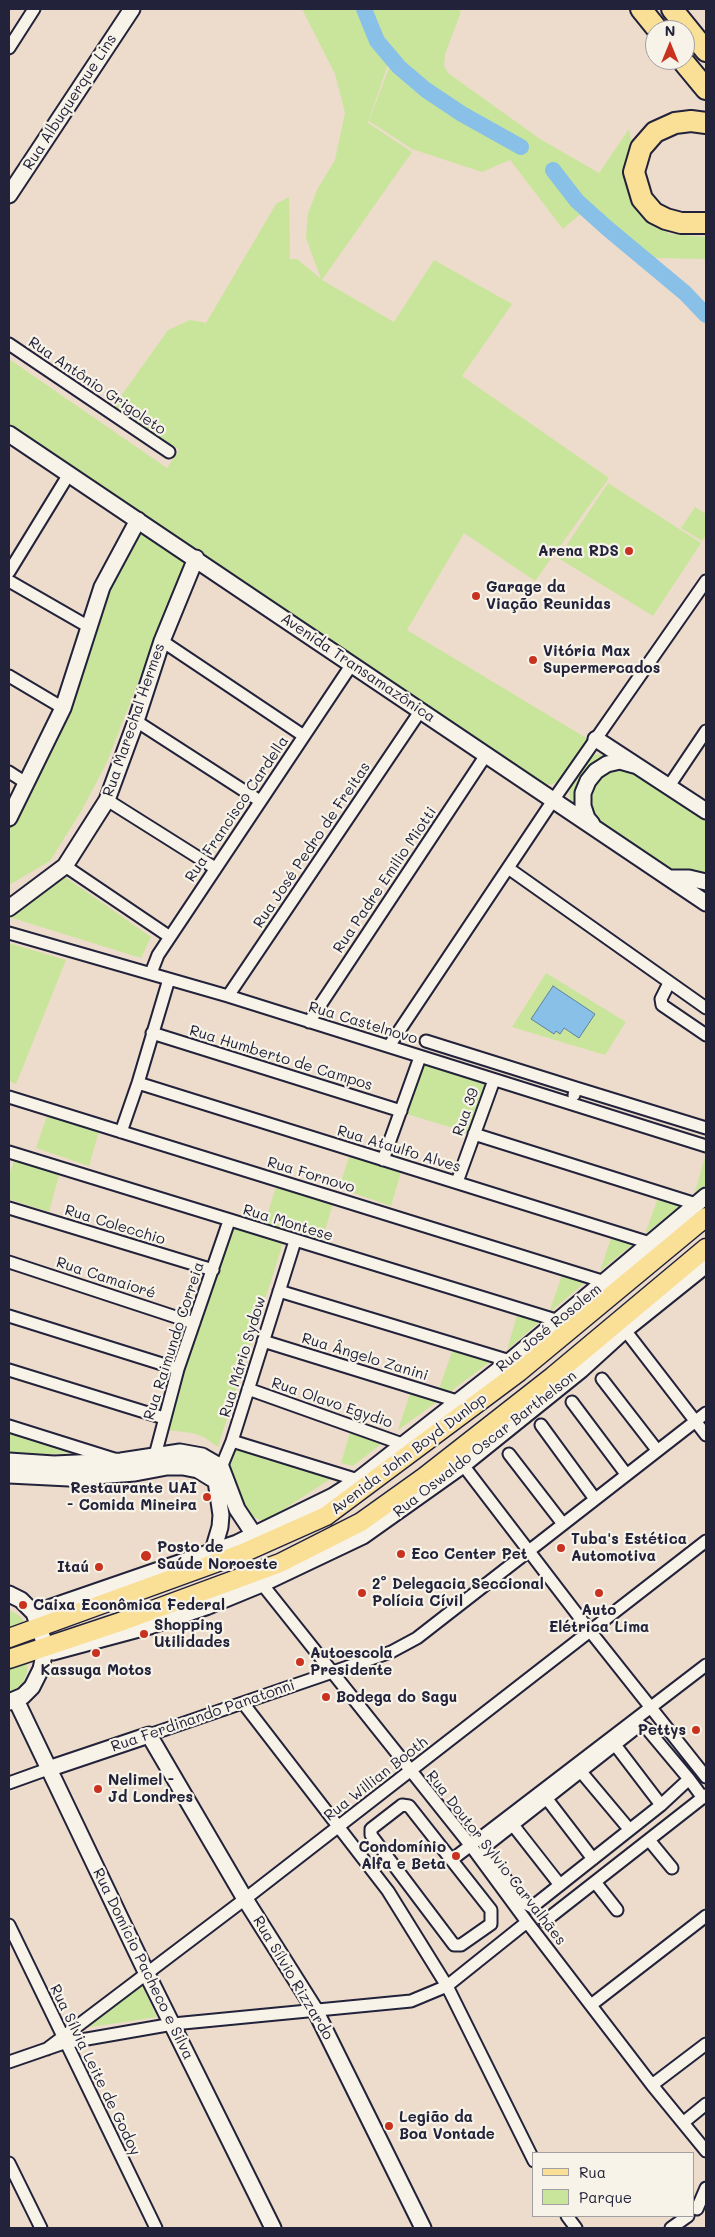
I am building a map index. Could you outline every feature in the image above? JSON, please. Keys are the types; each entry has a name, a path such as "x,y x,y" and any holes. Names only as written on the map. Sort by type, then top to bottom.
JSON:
{"highway":[{"path":"641,9 650,20"},
{"path":"672,9 706,51"},
{"path":"689,9 706,30"},
{"path":"690,70 706,89"},
{"path":"706,123 691,121 675,123 655,132 646,140 638,156 634,172 642,200 654,212 666,219 681,223 706,223"}],"main road":[{"name":"Avenida John Boyd Dunlop","path":"9,1638 37,1620 243,1553 326,1516 519,1372 703,1206"},
{"name":"Avenida John Boyd Dunlop","path":"9,1659 44,1650 280,1563 361,1522 424,1477 545,1382 706,1248"},
{"path":"644,1298 706,1261"}],"street":[{"path":"9,48 34,9"},
{"name":"Rua Albuquerque Lins","path":"9,195 132,9"},
{"name":"Rua Antônio Grigoleto","path":"9,344 169,452"},
{"name":"Avenida Transamazônica","path":"9,434 196,558 706,903"},
{"path":"9,572 70,474"},
{"path":"9,818 63,708 102,587 138,520"},
{"name":"Rua Marechal Hermes","path":"11,905 65,866 107,800 136,721 162,641 196,558"},
{"path":"9,581 89,627"},
{"path":"389,1046 554,799 624,703 706,581"},
{"path":"162,641 304,736"},
{"name":"Rua Francisco Cardella","path":"151,973 158,955 352,664"},
{"path":"9,676 63,708"},
{"name":"Rua José Pedro de Freitas","path":"228,996 421,710"},
{"path":"136,721 260,801"},
{"path":"669,786 706,731"},
{"path":"596,739 706,810"},
{"name":"Rua Padre Emilio Miotti","path":"309,1022 486,755"},
{"path":"596,828 587,818 583,806 584,793 592,776 607,764 620,762 644,770"},
{"path":"9,772 26,783"},
{"path":"107,800 215,868"},
{"path":"65,866 170,937"},
{"path":"508,868 706,1008"},
{"path":"670,878 689,878 706,882"},
{"name":"Rua Castelnovo","path":"9,933 228,996 706,1146"},
{"path":"121,1132 138,1083 169,979"},
{"path":"669,983 661,998 662,1005 706,1035"},
{"name":"Rua Humberto de Campos","path":"152,1033 401,1110"},
{"path":"426,1041 706,1128"},
{"path":"383,1160 420,1057"},
{"name":"Rua 39","path":"457,1182 494,1080"},
{"name":"Rua Ataulfo Alves","path":"138,1083 650,1243"},
{"path":"572,1104 576,1088"},
{"name":"Rua Fornovo","path":"9,1097 605,1282"},
{"path":"474,1134 703,1206"},
{"name":"Rua Montese","path":"9,1152 295,1242 559,1320"},
{"name":"Rua José Rosolem","path":"37,1620 255,1536 333,1496 358,1480 510,1361 650,1243 703,1206"},
{"name":"Rua Colecchio","path":"9,1208 213,1270"},
{"name":"Rua Raimundo Correia","path":"153,1463 178,1369 230,1221"},
{"name":"Rua Mário Sydow","path":"218,1474 232,1441 295,1242"},
{"name":"Rua Camaioré","path":"9,1262 194,1322"},
{"name":"Rua Oswaldo Oscar Barthelson","path":"44,1650 150,1626 206,1607 262,1584 363,1536 463,1465 581,1370 625,1330 706,1265"},
{"path":"279,1291 510,1361"},
{"path":"9,1316 178,1369"},
{"path":"625,1330 706,1435"},
{"name":"Rua Ângelo Zanini","path":"263,1341 458,1401"},
{"path":"9,1370 164,1418"},
{"path":"602,1379 657,1450"},
{"name":"Rua Olavo Egydio","path":"248,1389 405,1444"},
{"path":"572,1402 626,1474"},
{"name":"Rua Ferdinando Panatonni","path":"9,1783 391,1652 417,1638 706,1413"},
{"path":"541,1425 594,1499"},
{"path":"9,1426 121,1461"},
{"path":"232,1441 358,1480"},
{"path":"9,1475 69,1478 153,1463 170,1453 190,1453 202,1456 218,1474 237,1509 255,1536"},
{"path":"508,1454 563,1524"},
{"path":"9,1461 54,1464 121,1461 153,1463"},
{"path":"463,1465 530,1550 590,1631 706,1777"},
{"path":"212,1554 220,1527 221,1515 218,1474"},
{"name":"Rua Willian Booth","path":"9,2062 46,2049 63,2039 706,1542"},
{"name":"Rua Doutor Sylvio Carvalhães","path":"262,1584 471,1846 652,2085 706,2151"},
{"path":"9,1594 25,1604 37,1620 44,1650 39,1675 32,1687 12,1701"},
{"path":"454,1858 578,1769 706,1664"},
{"name":"Rua Domício Pacheco e Silva","path":"12,1701 48,1769 273,2228"},
{"path":"243,1703 388,1891 447,1986 532,2157"},
{"path":"545,1921 705,1796 689,1780 644,1725 638,1726 616,1746 578,1769 547,1799 486,1846 485,1851 523,1902 532,1906 661,1805 689,1780"},
{"name":"Rua Sílvio Rizzardo","path":"149,1735 245,1899 315,2010 423,2228"},
{"path":"616,1746 661,1805"},
{"path":"578,1769 629,1829"},
{"path":"547,1799 593,1859"},
{"path":"408,1805 454,1858 493,1915 491,1924 458,1946 454,1945 373,1839 370,1831 398,1808 408,1805"},
{"path":"513,1825 560,1885"},
{"path":"649,1840 672,1868"},
{"path":"595,1882 617,1910"},
{"path":"591,2004 706,1916"},
{"path":"63,2039 173,2024 404,2002 447,1986 527,1922"},
{"name":"Rua Sílvia Leite de Godoy","path":"9,1925 156,2228"},
{"path":"652,2085 706,2044"},
{"path":"684,2122 706,2104"},
{"path":"9,2163 41,2228"},
{"path":"696,2211 706,2188"},
{"path":"568,2217 576,2228"},
{"path":"671,2228 687,2217"}],"green space":[{"path":"302,9 363,9 374,46 388,64 368,123 412,152 322,280 394,322 434,260 512,304 462,376 609,478 535,581 464,533 407,630 588,739 561,780 550,785 542,784 9,428 9,359 167,468 179,450 114,406 168,330 190,320 206,323 276,204 289,197 290,259 297,259 321,279 306,238 308,213 318,188 335,160 345,113 335,74"},
{"path":"371,9 458,9 461,12 445,54 444,66 448,73 540,139 599,173 629,129 643,211 670,234 706,237 706,259 652,258 591,205 563,229 510,160 482,172 412,149 369,121 393,57 377,30"},
{"name":"Arena RDS","path":"608,483 701,543 653,616 558,558"},
{"path":"695,507 706,514 706,535 702,541 681,528"},
{"path":"144,530 182,556 183,567 107,762 83,808 50,861 9,885 9,828 87,661 106,585 136,532"},
{"path":"600,754 614,760 599,767 581,810 571,802 569,794 571,786 593,755"},
{"path":"622,764 706,815 706,879 676,874 589,814 586,793 597,773"},
{"path":"64,876 151,937 141,958 9,917 9,909"},
{"path":"9,943 66,960 16,1084 9,1081"},
{"path":"546,973 626,1022 605,1055 512,1027"},
{"path":"419,1061 486,1082 470,1133 403,1113"},
{"path":"48,1113 99,1131 89,1166 36,1148"},
{"path":"350,1154 402,1169 391,1206 339,1188"},
{"path":"706,1154 706,1185 694,1195"},
{"path":"15,1158 60,1172 49,1212 9,1199 9,1175"},
{"path":"276,1186 333,1204 322,1240 265,1223"},
{"path":"659,1195 685,1202 645,1234"},
{"path":"228,1226 283,1243 218,1447 204,1437 192,1433 167,1430 179,1378"},
{"path":"612,1235 637,1241 600,1271"},
{"path":"563,1272 589,1279 549,1313"},
{"path":"518,1312 543,1319 507,1350"},
{"path":"454,1346 495,1358 450,1392 439,1389"},
{"path":"411,1390 441,1399 398,1430"},
{"path":"352,1426 390,1437 353,1466 341,1463"},
{"path":"9,1433 70,1453 9,1456"},
{"path":"234,1446 335,1476 264,1522 244,1512 227,1472"},
{"path":"9,1610 20,1616 28,1628 9,1635"},
{"path":"28,1656 27,1673 22,1684 9,1694 9,1663"},
{"path":"141,1983 157,2017 78,2029"}],"water":[{"path":"553,986 595,1014 579,1038 564,1028 560,1034 556,1031 554,1034 531,1019"}],"waterway":[{"path":"364,9 377,41 399,67 426,90 462,114 521,147"},
{"path":"553,170 577,201 685,293 706,315"}],"place":[{"name":"Arena RDS","path":"629,551"},
{"name":"Garage da Viação Reunidas","path":"476,596"},
{"name":"Vitória Max Supermercados","path":"533,660"},
{"name":"Restaurante UAI - Comida Mineira","path":"207,1497"},
{"name":"Tuba's Estética Automotiva","path":"561,1548"},
{"name":"Eco Center Pet","path":"401,1554"},
{"name":"Posto de Saúde Noroeste","path":"146,1556"},
{"name":"Itaú","path":"99,1567"},
{"name":"2° Delegacia Seccional Polícia Cívil","path":"362,1593"},
{"name":"Auto Elétrica Lima","path":"599,1593"},
{"name":"Caixa Econômica Federal","path":"23,1605"},
{"name":"Shopping Utilidades","path":"144,1634"},
{"name":"Kassuga Motos","path":"96,1653"},
{"name":"Autoescola Presidente","path":"300,1662"},
{"name":"Bodega do Sagu","path":"326,1697"},
{"name":"Pettys","path":"696,1730"},
{"name":"Nelimel - Jd Londres","path":"98,1789"},
{"name":"Condomínio Alfa e Beta","path":"456,1856"},
{"name":"Legião da Boa Vontade","path":"389,2126"}]}
